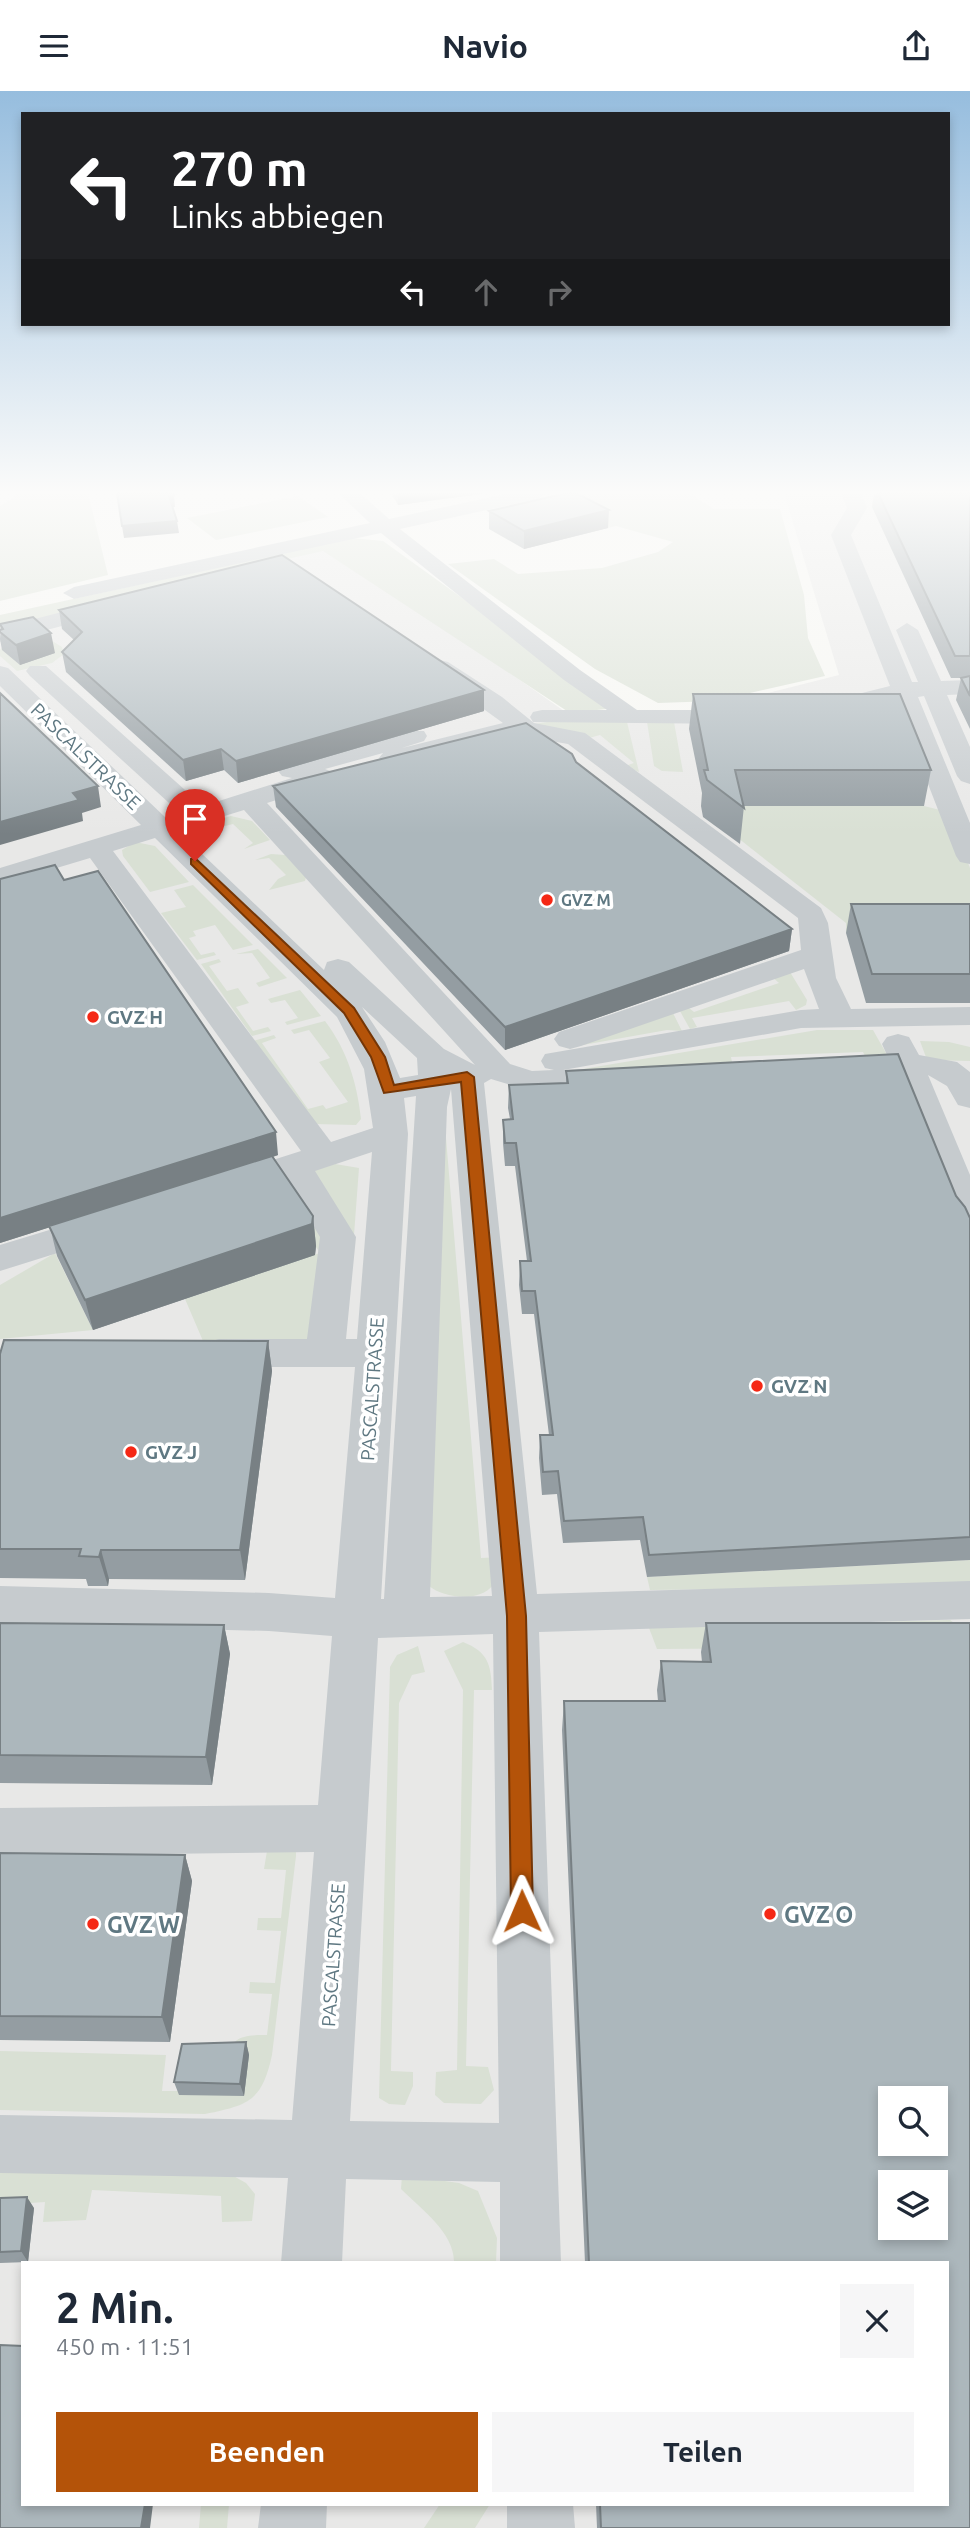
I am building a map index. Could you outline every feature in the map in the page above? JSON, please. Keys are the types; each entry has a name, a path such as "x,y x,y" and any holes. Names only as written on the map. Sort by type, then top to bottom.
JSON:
{"street":[{"path":"0,635 111,607"},
{"path":"389,1090 465,1070 806,946 816,928 811,914 646,760 572,675 484,607"},
{"path":"870,607 970,856"},
{"path":"898,610 970,776"},
{"path":"40,624 55,665 42,689 209,825 206,846 465,1070 527,1094 646,1077"},
{"path":"425,656 561,756"},
{"path":"1,683 55,665"},
{"path":"1,683 183,805 465,1070 516,1616 531,2261"},
{"path":"914,717 811,715 903,690 970,687"},
{"path":"106,845 117,828 183,805 517,723 763,717"},
{"path":"517,723 646,760"},
{"path":"0,877 106,845 183,805"},
{"name":"PASCALSTRASSE","path":"183,805 349,1011 378,1057 389,1090 391,1135 374,1353 381,1618 342,1828 311,2261"},
{"path":"106,845 309,1160 338,1237 325,1353"},
{"path":"806,946 828,1000 841,1018"},
{"path":"886,1016 970,1218"},
{"path":"381,1618 430,1107 465,1070 801,1019 970,1016"},
{"path":"824,1068 907,1064 946,1068 963,1082 970,1098"},
{"path":"199,1195 391,1135"},
{"path":"0,1258 138,1215"},
{"path":"188,1353 374,1353"},
{"path":"0,1605 269,1612 381,1618 516,1616 970,1600"},
{"path":"0,1832 342,1828"},
{"path":"0,2144 527,2153"},
{"path":"292,2528 294,2506"},
{"path":"540,2506 541,2528"}],"shaded area":[{"path":"38,607 73,607 74,612 0,629 0,615"},
{"path":"43,607 415,607 567,713 685,714 839,675 818,607 970,607 970,2528 0,2528 0,616"},
{"path":"408,607 474,607 615,708 570,713"},
{"path":"508,607 805,607 808,638 825,676 715,701 658,703 595,669"},
{"path":"44,636 62,647 64,654 52,663 17,671 0,656 0,650 5,644"},
{"path":"627,722 639,772 625,766 634,763 600,735 589,738 534,724"},
{"path":"647,722 674,722 683,772 662,771 654,766"},
{"path":"731,806 924,806 948,812 970,868 970,933 846,933 846,923 738,838"},
{"path":"231,816 252,821 270,840 244,849 253,843 233,824 221,827 217,820"},
{"path":"135,842 155,846 189,882 150,892 123,856 122,850"},
{"path":"271,854 285,855 306,877 305,881 269,890 278,879 286,875 269,858 255,860"},
{"path":"193,885 253,945 233,950 215,925 193,931 196,936 189,938 201,955 214,952 216,955 197,960 161,913 186,907 174,890"},
{"path":"258,949 287,978 259,987 256,983 270,978 252,953 236,954"},
{"path":"219,959 221,962 209,966 227,991 238,988 249,1003 236,1007 253,1031 268,1027 271,1031 252,1036 201,964"},
{"path":"790,972 807,1000 806,1005 796,1010 789,1001 692,1018 697,1027 690,1029 676,1004 684,1004 694,1012 779,983 770,975"},
{"path":"300,990 321,1016 287,1025 285,1022 298,1018 285,1000 271,1003 268,999"},
{"path":"670,1007 682,1031 667,1030 566,1048 564,1045"},
{"path":"325,1021 345,1055 354,1079 361,1119 356,1125 315,1124 253,1041 274,1035 276,1038 262,1043 308,1109 323,1105 326,1109 348,1102 319,1062 330,1058 309,1030 294,1034 291,1030"},
{"path":"817,1030 873,1030 886,1053 884,1058 868,1062 863,1052 731,1057 733,1067 559,1073"},
{"path":"920,1041 949,1042 970,1047 970,1061 927,1060"},
{"path":"443,1102 481,1558 501,1557 493,1585 487,1591 461,1597 429,1586"},
{"path":"335,1164 359,1168 354,1235 307,1173"},
{"path":"323,1218 317,1341 203,1341 185,1299 320,1253 302,1226"},
{"path":"55,1253 93,1330 0,1339 0,1285"},
{"path":"970,1560 970,1586 650,1590 647,1577"},
{"path":"950,1620 964,1630 970,1647 657,1649 649,1628"},
{"path":"463,1642 483,1655 491,1673 492,1690 474,1690 466,2066 488,2067 494,2090 481,2104 444,2103 435,2095 436,2072 457,2070 463,1690 444,1651"},
{"path":"418,1646 425,1672 412,1675 399,1703 391,2071 413,2072 413,2086 405,2105 389,2104 379,2098 390,1667 397,1655"},
{"path":"267,1851 296,1852 296,1856 272,2055 258,2092 243,2104 205,2114 0,2110 0,2051 166,2055 162,2091 239,2091 232,2048 241,2038 267,2035 272,1994 249,1993 250,1982 275,1983 281,1931 257,1930 258,1918 281,1918 286,1870 264,1869"},
{"path":"0,2164 230,2174 246,2183 255,2194 252,2221 222,2222 221,2196 92,2190 86,2220 43,2222 45,2202 0,2205"},
{"path":"402,2175 459,2183 478,2191 497,2238 496,2261 454,2261 453,2252 443,2232 401,2189"},
{"path":"201,2506 229,2506 227,2528 199,2528"},
{"path":"439,2506 489,2506 475,2528 424,2528"}],"building":[{"path":"72,607 359,607 484,690 236,761 221,749 183,760 62,652 82,632 59,610"},
{"path":"932,607 970,607 970,656 955,656"},
{"path":"33,617 51,633 16,645 0,632 3,629 0,624"},
{"path":"970,676 970,696 961,678"},
{"path":"0,693 98,786 73,793 79,800 0,822"},
{"path":"693,694 900,694 931,770 735,770 744,808 707,780 704,770 708,770"},
{"name":"GVZ M","path":"526,723 572,754 576,762 792,929 505,1027 273,786"},
{"name":"GVZ H","path":"55,865 64,880 98,871 276,1132 0,1218 0,879"},
{"path":"851,904 970,904 970,974 872,974"},
{"name":"GVZ N","path":"898,1054 956,1196 970,1218 970,1537 649,1555 643,1517 564,1521 558,1471 543,1472 540,1435 553,1435 535,1291 522,1291 520,1261 531,1261 516,1143 505,1143 503,1120 513,1119 509,1085 568,1083 566,1071"},
{"path":"272,1156 313,1216 312,1224 85,1300 49,1226"},
{"name":"GVZ J","path":"4,1340 268,1341 240,1550 101,1550 99,1557 79,1556 81,1549 0,1549 0,1354"},
{"path":"0,1623 224,1625 206,1757 0,1755"},
{"name":"GVZ O","path":"706,1623 970,1623 970,2528 601,2528 600,2506 949,2506 949,2261 589,2261 564,1701 665,1701 661,1661 711,1662"},
{"name":"GVZ W","path":"0,1853 185,1855 162,2017 0,2016"},
{"path":"246,2042 240,2084 174,2082 182,2044"},
{"path":"27,2197 21,2251 0,2252 0,2198"},
{"path":"0,2345 21,2346 21,2506 145,2506 141,2528 0,2528"}],"place":[{"name":"GVZ M","path":"547,900"},
{"name":"GVZ H","path":"93,1017"},
{"name":"GVZ N","path":"757,1386"},
{"name":"GVZ J","path":"131,1452"},
{"name":"GVZ O","path":"770,1914"},
{"name":"GVZ W","path":"93,1924"}],"route":[{"path":"195,861 294,954 349,1011 378,1057 389,1090 467,1077 516,1616 522,1911"}]}
